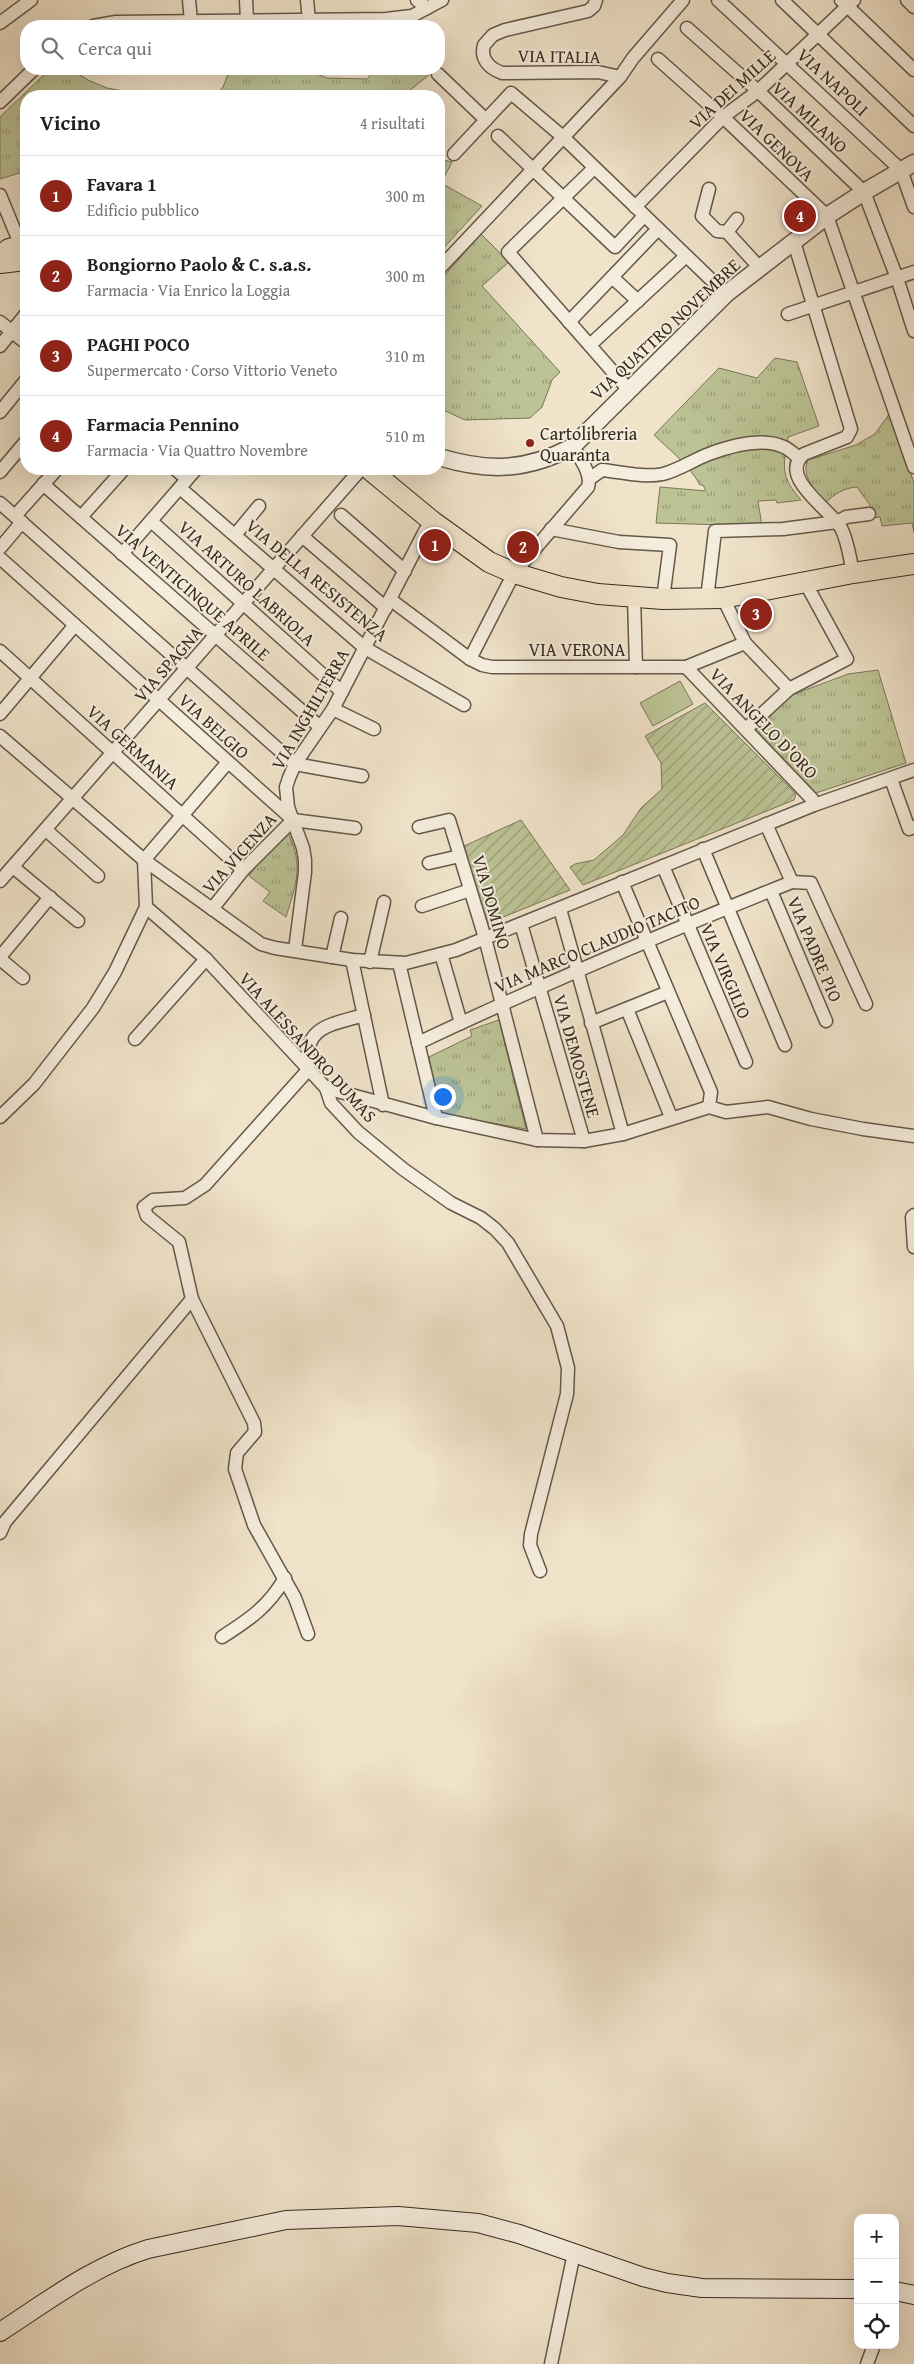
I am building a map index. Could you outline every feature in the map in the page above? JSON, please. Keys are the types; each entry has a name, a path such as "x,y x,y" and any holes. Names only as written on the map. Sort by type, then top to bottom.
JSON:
{"main road":[{"path":"0,256 9,249 20,250"},
{"path":"0,263 20,253"},
{"path":"376,475 432,521 489,562 514,574 561,587 634,598 664,600 715,598 852,573 914,564"},
{"path":"0,2332 92,2272 130,2255 148,2249 286,2220 398,2216 478,2224 519,2234 643,2277 702,2288 854,2289"},
{"path":"899,2292 914,2295"}],"street":[{"path":"0,23 31,0"},
{"path":"189,0 191,20"},
{"path":"246,0 247,20 395,18 412,16 422,4 442,0"},
{"path":"307,0 308,20"},
{"name":"VIA ITALIA","path":"596,0 594,6 588,12 499,32 484,45 483,56 490,66 502,73 598,72 620,77"},
{"path":"620,77 633,58 683,0"},
{"name":"VIA NAPOLI","path":"718,0 908,166"},
{"path":"782,0 914,126"},
{"path":"907,0 914,7"},
{"path":"848,2 914,70"},
{"name":"VIA DEI MILLE","path":"635,207 723,117 758,91 818,34 848,2"},
{"name":"VIA MILANO","path":"687,28 758,91 864,192"},
{"name":"VIA GENOVA","path":"658,60 723,117 827,216"},
{"path":"0,102 28,75"},
{"path":"439,75 486,120"},
{"name":"VIA ITALIA","path":"445,263 620,77"},
{"path":"454,154 511,93 563,137 726,294"},
{"path":"498,136 615,248 644,216"},
{"path":"908,166 914,208"},
{"name":"VIA QUATTRO NOVEMBRE","path":"445,458 476,466 516,466 550,458 572,447 726,294 827,216 908,166"},
{"path":"594,168 508,252 628,390"},
{"path":"709,189 702,216 717,231 727,232 759,267"},
{"path":"864,192 897,278 914,331"},
{"path":"0,195 20,239"},
{"path":"827,216 914,467"},
{"path":"727,232 737,219"},
{"path":"569,322 658,229"},
{"path":"794,242 851,431 846,437 804,454 799,458 796,472 800,481 837,522 843,533 852,573"},
{"path":"590,345 686,256"},
{"path":"788,314 914,272"},
{"path":"612,277 638,301"},
{"path":"0,322 20,339"},
{"path":"0,346 20,322"},
{"path":"0,412 20,387"},
{"path":"589,479 602,470 646,475 660,474 673,471 709,454 752,443 786,447 799,458"},
{"path":"470,659 514,574 588,487 589,479 578,454 572,447"},
{"path":"0,472 20,448"},
{"path":"0,548 18,519 51,475"},
{"path":"81,517 119,475"},
{"name":"VIA DELLA RESISTENZA","path":"179,475 184,483 236,535 365,648 464,705"},
{"path":"122,554 191,475"},
{"name":"VIA SPAGNA","path":"0,881 356,475"},
{"name":"VIA VENTICINQUE APRILE","path":"43,484 320,727"},
{"path":"0,503 188,667 295,764 362,776"},
{"path":"236,535 259,506"},
{"path":"789,689 746,643 715,598 715,531 783,529 837,522 846,518 869,514"},
{"path":"341,515 406,571"},
{"name":"VIA ARTURO LABRIOLA","path":"151,521 342,692"},
{"name":"VIA INGHILTERRA","path":"295,950 305,872 303,848 288,807 286,787 295,764 333,709 406,571 425,530 432,521"},
{"path":"551,529 619,542 670,545 664,600"},
{"name":"VIA VERONA","path":"302,536 388,604 482,665 492,667 686,667"},
{"name":"VIA BELGIO","path":"0,558 293,820"},
{"path":"746,729 789,689 847,659 805,582"},
{"path":"634,598 636,667"},
{"path":"0,714 75,625"},
{"path":"686,667 746,643"},
{"name":"VIA GERMANIA","path":"0,651 243,870"},
{"name":"VIA ANGELO D'ORO","path":"686,667 812,799 814,805"},
{"path":"333,709 374,729"},
{"path":"0,736 144,860 264,945 370,962 400,963 441,954 560,909 814,805 914,770"},
{"path":"0,1117 34,1084 93,1008 115,972 146,908 144,860 228,762"},
{"path":"891,779 908,829 914,827"},
{"path":"293,820 355,828"},
{"name":"VIA VICENZA","path":"212,909 243,870 293,820"},
{"name":"VIA DOMINO","path":"419,827 449,820 485,938 538,1140"},
{"path":"766,824 792,882 811,883 866,1004"},
{"path":"46,830 98,876"},
{"path":"703,849 785,1045"},
{"path":"429,863 460,856"},
{"path":"13,866 78,920"},
{"name":"VIA VIRGILIO","path":"663,866 746,1062"},
{"path":"622,882 711,1092 709,1107"},
{"name":"VIA MARCO CLAUDIO TACITO","path":"418,1043 503,1003 727,907 792,882"},
{"path":"422,906 470,890"},
{"name":"VIA PADRE PIO","path":"771,891 826,1021"},
{"path":"23,978 0,958 50,897"},
{"path":"370,962 384,902"},
{"name":"VIA ALESSANDRO DUMAS","path":"146,908 206,959 326,1088 330,1103 358,1132 403,1169 451,1203 481,1218 508,1243 557,1326 568,1368 567,1394 532,1529 530,1545 540,1572"},
{"path":"560,909 623,1134"},
{"path":"332,956 341,918"},
{"name":"VIA DEMOSTENE","path":"521,924 584,1141"},
{"path":"441,954 461,1023"},
{"path":"135,1039 206,959"},
{"path":"352,960 383,1105"},
{"path":"400,963 436,1118"},
{"path":"591,1023 668,992"},
{"path":"627,1009 670,1117"},
{"path":"308,1634 296,1598 254,1525 235,1469 237,1454 255,1432 254,1423 192,1299 179,1242 147,1216 144,1207 154,1200 185,1198 205,1185 308,1070 306,1057 308,1046 319,1029 364,1015"},
{"path":"326,1088 436,1118 538,1140 584,1141 623,1134 670,1117 709,1107 726,1112 768,1107 811,1119 914,1136"},
{"path":"914,1215 912,1217 914,1247"},
{"path":"0,1533 5,1522 192,1299"},
{"path":"222,1637 261,1611 277,1592 285,1578"},
{"path":"551,2364 574,2253"},
{"path":"867,2364 873,2349"}],"green space":[{"path":"44,75 80,75 107,88 117,90 28,90"},
{"path":"228,75 319,75 327,78 367,79 371,75 429,75 410,90 220,90"},
{"path":"20,98 20,173 0,179 0,117"},
{"path":"445,160 452,162 445,175"},
{"path":"445,185 482,206 445,246"},
{"path":"481,234 509,262 482,286 560,372 552,380 542,407 530,418 465,420 445,411 445,275"},
{"path":"775,358 797,362 819,426 788,437 784,464 786,477 801,500 777,503 776,500 758,501 762,526 656,523 660,487 706,491 686,465 654,435 719,368 757,378"},
{"path":"890,413 914,483 914,532 912,523 882,526 880,517 872,518 870,505 857,487 839,492 825,503 807,477 806,466 808,460 856,445 875,434"},
{"path":"878,670 906,763 816,793 755,729 792,695 848,674"},
{"path":"680,681 693,704 653,726 640,703"},
{"path":"705,703 796,794 794,800 583,885 570,867 594,860 623,835 641,808 662,789 661,763 645,736"},
{"path":"521,820 570,890 486,924 462,847"},
{"path":"288,833 296,855 297,875 286,917 263,901 270,892 249,876 263,856"},
{"path":"499,1020 526,1129 441,1114 429,1057 472,1036 470,1030"}],"place":[{"name":"Farmacia Pennino","path":"800,216"},
{"name":"Cartolibreria Quaranta","path":"530,443"},
{"name":"Favara 1","path":"435,545"},
{"name":"Bongiorno Paolo & C. s.a.s.","path":"523,547"},
{"name":"PAGHI POCO","path":"756,614"}]}
